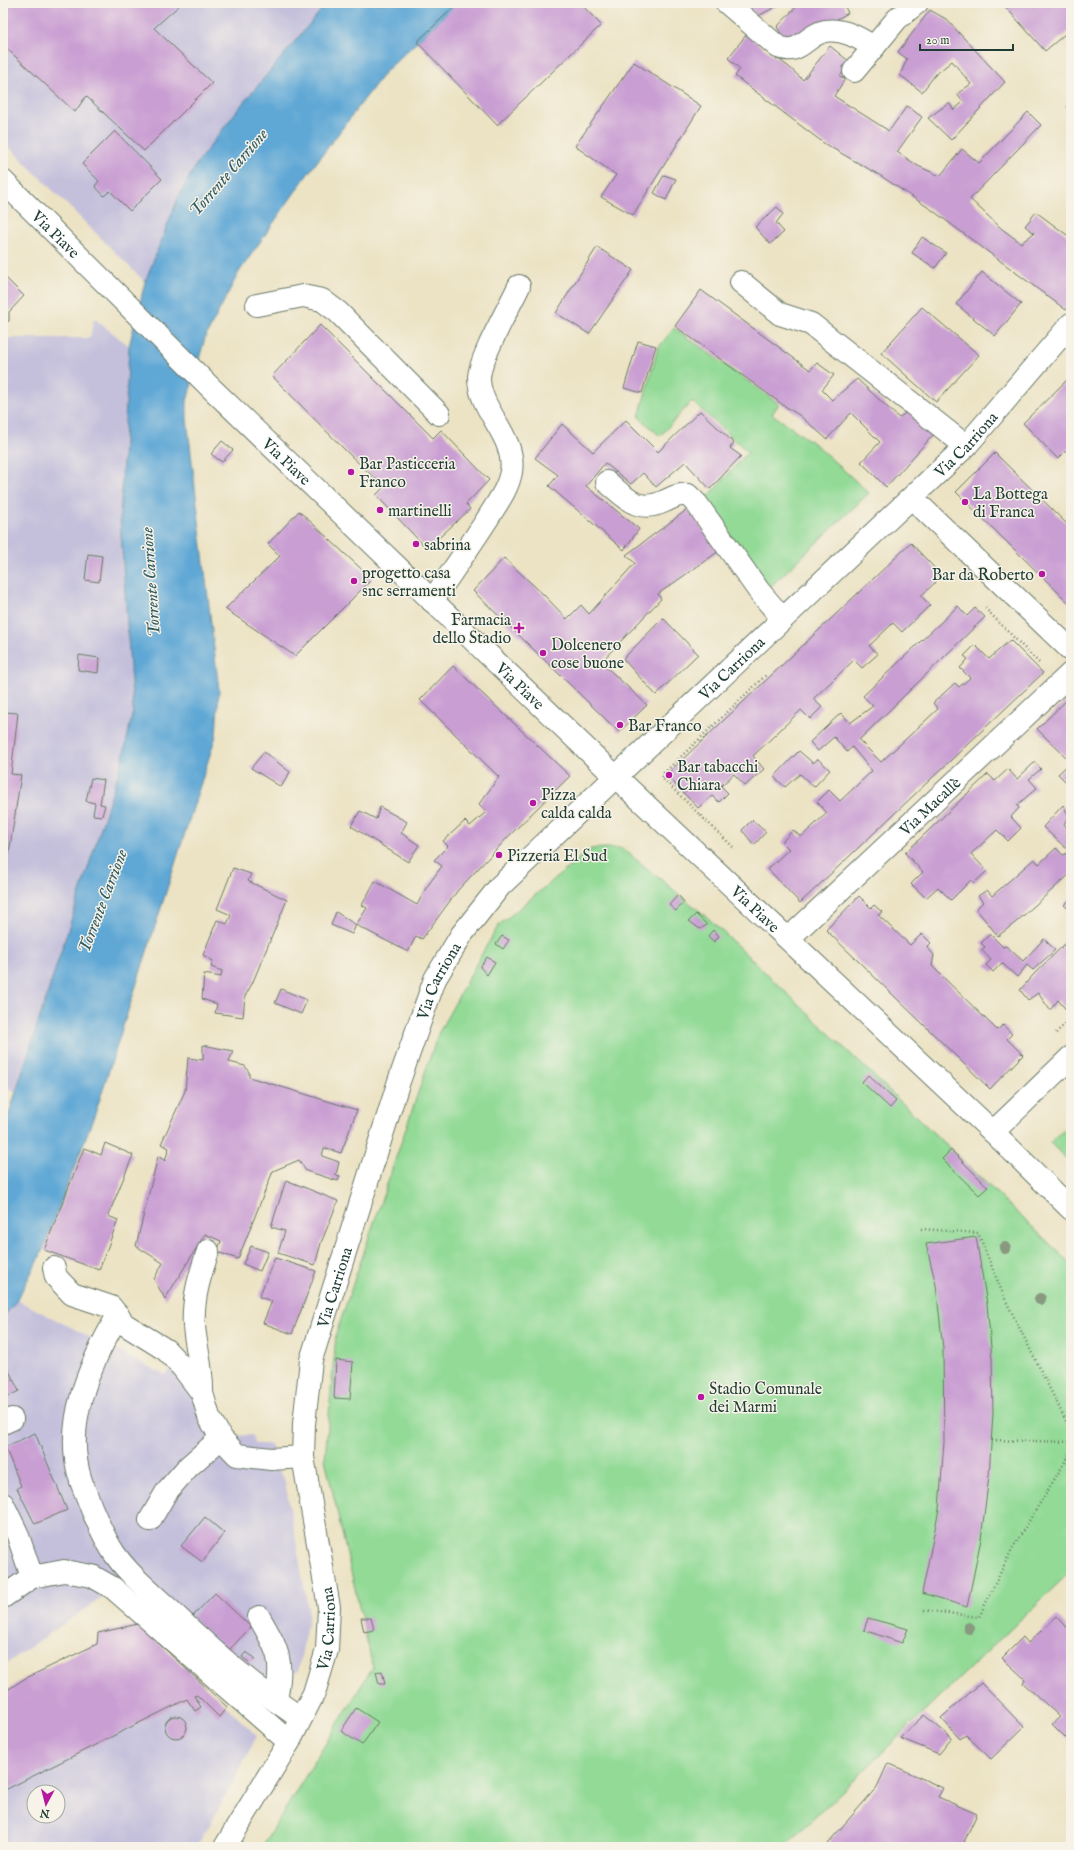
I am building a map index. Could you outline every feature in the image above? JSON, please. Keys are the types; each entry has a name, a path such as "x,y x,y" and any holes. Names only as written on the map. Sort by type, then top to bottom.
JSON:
{"street":[{"path":"728,3 778,47 787,50 793,50 824,31 838,30 858,37 874,47"},
{"path":"854,71 897,19 917,3"},
{"name":"Via Piave","path":"3,181 200,377 432,601 616,777 789,938 993,1132 1071,1209"},
{"path":"741,282 780,314 811,324 966,446"},
{"path":"432,601 467,552 504,492 511,471 510,453 501,429 483,398 479,378 489,348 519,286"},
{"path":"257,305 303,296 322,300 338,312 440,414"},
{"name":"Via Carriona","path":"225,1847 289,1742 314,1693 327,1650 329,1607 303,1457 304,1424 311,1360 398,1084 434,979 462,934 500,886 782,618 966,446 1071,324"},
{"path":"607,482 632,502 645,507 663,502 678,494 688,495 697,504 759,591 782,618"},
{"path":"912,498 1071,650"},
{"name":"Via Macallè","path":"789,938 1071,673"},
{"path":"993,1132 1071,1057"},
{"path":"208,1251 195,1297 194,1325 202,1376 202,1393 209,1417 221,1438 237,1455 259,1458 303,1457"},
{"path":"54,1268 56,1277 72,1294 111,1307 124,1324 166,1350 183,1368 202,1393"},
{"path":"118,1315 99,1349 87,1377 80,1406 76,1436 76,1455 81,1480 98,1524 114,1553 130,1571 206,1646 276,1701 301,1718"},
{"path":"150,1520 167,1492 188,1468 221,1438"},
{"path":"3,1504 17,1533 32,1577"},
{"path":"3,1597 32,1577 64,1571 92,1576 113,1588 289,1742"},
{"path":"259,1617 274,1641 280,1659 281,1674 276,1701"}],"path":[{"path":"983,607 1043,667"},
{"path":"736,850 662,778 664,773 768,674"},
{"path":"1054,1034 1071,1018"},
{"path":"921,1229 978,1233 1005,1299 1071,1430"},
{"path":"992,1440 1071,1442"},
{"path":"924,1610 979,1617 1012,1549 1071,1452"}],"shaded area":[{"path":"3,3 327,3 239,108 197,163 178,198 145,282 3,141"},
{"path":"94,318 129,346 120,519 133,711 122,762 17,1092 3,1086 3,338 90,338"},
{"path":"17,1300 165,1375 172,1368 211,1375 215,1404 226,1431 232,1436 252,1435 255,1444 271,1444 278,1469 285,1481 309,1614 298,1672 258,1677 124,1579 102,1597 3,1666 3,1318"},
{"path":"197,1695 219,1717 227,1707 257,1736 211,1823 196,1847 3,1847 3,1791 187,1699 195,1710 201,1707 194,1696"}],"green space":[{"path":"674,328 779,404 772,414 816,445 869,493 769,588 705,500 748,452 692,401 660,436 639,417 658,348"},
{"name":"Stadio Comunale dei Marmi","path":"622,848 707,917 1071,1264 1071,1571 784,1847 266,1847 263,1845 373,1667 325,1459 336,1334 438,1034 484,950 499,925 591,849"},
{"path":"1071,1123 1071,1163 1050,1143"}],"water":[{"name":"Torrente Carrione","path":"327,3 458,3 385,72 307,175 239,272 205,338 187,401 187,419 219,690 216,736 96,1111 41,1254 17,1300 3,1318 3,1132 122,762 133,711 120,519 129,346 145,282 178,198 197,163 239,108"}],"building":[{"path":"3,3 127,3 129,5 131,3 182,3 154,28 212,83 144,151 86,96 75,112 3,45"},
{"path":"458,3 580,3 601,25 497,125 417,42"},
{"path":"744,3 783,3 758,16"},
{"path":"800,3 843,3 848,13 789,46 777,27"},
{"path":"1002,3 1071,3 1071,29 1045,51"},
{"path":"930,10 946,19 1005,82 951,140 928,118 949,103 954,110 963,102 957,94 971,84 952,61 935,75 922,92 900,75 907,59 898,52"},
{"path":"746,35 789,67 803,80 830,46 851,63 840,76 845,79 834,96 889,131 907,106 922,117 897,152 918,166 940,176 962,149 979,163 1028,112 1041,125 970,199 1002,229 1021,243 1034,233 1025,226 1036,212 1067,235 1071,231 1071,303 1066,310 932,210 881,176 825,144 735,76 740,69 728,58"},
{"path":"634,62 701,106 633,215 601,197 616,175 575,146"},
{"path":"1071,104 1071,114 1067,106"},
{"path":"115,131 162,179 130,211 110,191 104,196 95,186 99,181 82,164"},
{"path":"664,175 676,179 666,200 654,193"},
{"path":"777,207 783,214 776,223 784,232 770,244 755,227"},
{"path":"922,237 946,253 935,268 912,253"},
{"path":"597,247 633,270 589,334 556,313"},
{"path":"982,272 1021,304 995,336 956,304"},
{"path":"3,275 24,296 9,312 9,321 3,322"},
{"path":"701,290 810,370 817,363 834,375 822,390 832,400 857,379 899,418 909,410 935,433 886,487 861,462 880,442 851,413 827,439 799,415 783,405 675,326"},
{"path":"922,307 979,355 936,402 881,353"},
{"path":"320,325 433,438 441,430 489,480 466,504 470,509 427,549 376,495 384,487 272,376"},
{"path":"638,341 656,346 642,393 624,388"},
{"path":"1071,376 1071,446 1058,459 1023,423"},
{"path":"700,411 734,443 730,448 741,456 710,489 685,462 656,487 643,473 631,484 605,463 586,486 639,529 624,550 549,486 558,475 535,458 562,424 593,452 626,420 658,452"},
{"path":"222,441 233,450 222,462 211,454"},
{"path":"995,453 1071,528 1071,605 956,492"},
{"path":"688,509 719,551 658,594 661,599 601,662 647,705 619,732 473,591 504,558 544,595 567,619 581,605 589,614 635,563 626,555"},
{"path":"299,511 372,579 295,656 225,609 280,556 268,544"},
{"path":"911,543 942,576 921,596 930,605 902,632 893,623 869,646 878,654 862,668 854,660 813,699 822,707 810,719 801,710 753,756 764,769 745,786 734,774 721,786 728,793 719,802 712,796 698,808 666,775"},
{"path":"88,554 102,556 99,582 85,580"},
{"path":"958,606 967,616 975,608 985,617 859,740 881,762 938,709 933,703 955,683 959,687 970,678 960,668 968,659 964,656 975,645 989,659 1010,640 1043,673 800,903 768,869 789,849 782,842 793,830 801,837 827,813 817,802 829,790 840,801 872,771 852,747 847,752 834,737 818,751 810,742 841,713 850,723 873,706 863,696"},
{"path":"663,618 698,654 656,695 623,659"},
{"path":"79,655 99,658 98,673 78,670"},
{"path":"453,666 570,776 509,836 458,890 422,939 416,936 408,952 356,925 367,908 362,905 375,881 417,905 426,888 442,866 434,860 448,846 443,841 465,821 470,826 486,812 479,804 499,777 420,700"},
{"path":"1071,696 1071,762 1037,729"},
{"path":"3,712 18,713 11,774 21,775 8,860 3,860"},
{"path":"799,751 813,763 818,759 830,770 814,787 800,774 785,787 774,777"},
{"path":"264,752 290,772 281,787 251,768"},
{"path":"1035,762 1041,769 1029,779 1037,788 1017,805 1019,808 1011,817 1021,828 1008,841 997,830 971,854 987,871 974,883 971,880 951,900 938,887 926,898 911,884 923,872 905,853 988,774 995,781 1008,769 1017,779"},
{"path":"1071,762 1071,787 1058,774"},
{"path":"91,778 104,780 100,804 105,805 102,816 93,815 95,803 86,801"},
{"path":"1063,805 1069,816 1064,824 1070,831 1066,834 1071,839 1071,873 1015,923 998,936 976,909 983,902 978,896 987,890 992,896 1034,859 1039,864 1056,848 1063,855 1070,852 1043,827"},
{"path":"380,807 407,822 401,833 419,845 408,862 351,826 360,811 376,819"},
{"path":"752,820 766,832 754,845 742,830"},
{"path":"233,868 251,874 248,881 287,900 252,984 245,996 243,1017 215,1013 217,1004 202,999 204,974 221,977 222,971 211,967 213,961 203,955 217,920 227,924 231,915 217,909"},
{"path":"678,895 684,902 676,911 669,905"},
{"path":"859,896 871,908 874,905 882,912 878,915 910,945 922,934 931,943 927,947 934,955 932,966 997,1030 1003,1025 1012,1034 1007,1039 1023,1055 990,1089 826,930"},
{"path":"1071,898 1071,911 1064,905"},
{"path":"336,912 356,925 352,934 331,925"},
{"path":"696,914 707,925 700,929 689,921"},
{"path":"713,930 719,936 714,942 708,936"},
{"path":"990,934 1003,947 1006,946 1023,961 1044,939 1055,950 1033,970 1027,965 1017,977 1002,963 993,972 986,965 991,960 982,950 985,947 981,943"},
{"path":"502,936 509,940 503,949 496,944"},
{"path":"1071,938 1071,1009 1068,1012 1058,1000 1050,1010 1038,993 1028,1000 1020,990 1034,974"},
{"path":"487,957 495,962 487,975 480,967"},
{"path":"281,989 307,1000 301,1014 275,1003"},
{"path":"203,1045 233,1051 229,1062 245,1066 249,1072 249,1077 357,1110 341,1153 324,1148 322,1156 339,1162 336,1175 340,1176 338,1181 306,1171 299,1160 273,1171 238,1259 217,1252 221,1241 205,1234 165,1299 154,1279 163,1263 136,1246 158,1156 165,1161 169,1148 161,1144 185,1091 188,1058 203,1060"},
{"path":"868,1075 896,1101 890,1108 862,1082"},
{"path":"105,1143 133,1155 108,1216 118,1220 99,1270 44,1250 84,1148 101,1155"},
{"path":"951,1150 988,1187 979,1195 942,1159"},
{"path":"286,1180 338,1201 321,1243 315,1265 278,1253 285,1231 271,1227"},
{"path":"976,1237 987,1304 992,1358 993,1413 989,1476 981,1539 967,1607 922,1593 939,1509 944,1442 943,1349 936,1285 926,1244"},
{"path":"251,1246 268,1252 260,1271 243,1264"},
{"path":"275,1258 316,1271 292,1334 263,1323 272,1301 259,1297"},
{"path":"3,1359 19,1391 3,1399"},
{"path":"336,1360 353,1362 350,1399 334,1398"},
{"path":"35,1433 67,1510 35,1524 17,1488 21,1486 5,1447"},
{"path":"205,1517 224,1533 202,1562 181,1546"},
{"path":"215,1593 251,1627 228,1651 192,1617"},
{"path":"1057,1616 1071,1632 1071,1736 1068,1740 1052,1724 1060,1717 1023,1683 1025,1679 1002,1658 1023,1637 1028,1643"},
{"path":"361,1618 371,1618 374,1630 364,1632"},
{"path":"868,1618 908,1629 902,1643 864,1630"},
{"path":"138,1624 227,1707 219,1717 197,1695 194,1696 201,1707 195,1711 187,1699 3,1791 3,1693 24,1679 97,1644 98,1633"},
{"path":"246,1652 255,1658 250,1663 242,1657"},
{"path":"382,1671 385,1684 379,1684 376,1672"},
{"path":"981,1683 1024,1727 991,1759 966,1735 960,1739 941,1718"},
{"path":"356,1708 378,1722 362,1745 341,1731"},
{"path":"924,1715 952,1738 939,1754 900,1738"},
{"path":"176,1716 184,1719 187,1727 184,1735 176,1738 168,1735 165,1727 168,1719"},
{"path":"888,1763 943,1788 938,1797 977,1814 964,1842 970,1847 834,1847 827,1844 877,1787"}],"place":[{"name":"Bar Pasticceria Franco","path":"351,472"},
{"name":"La Bottega di Franca","path":"965,502"},
{"name":"martinelli","path":"380,510"},
{"name":"sabrina","path":"416,544"},
{"name":"Bar da Roberto","path":"1042,574"},
{"name":"progetto casa snc serramenti","path":"354,581"},
{"name":"Farmacia dello Stadio","path":"519,628"},
{"name":"Dolcenero cose buone","path":"543,653"},
{"name":"Bar Franco","path":"620,725"},
{"name":"Bar tabacchi Chiara","path":"669,775"},
{"name":"Pizza calda calda","path":"533,803"},
{"name":"Pizzeria El Sud","path":"499,855"},
{"name":"Stadio Comunale dei Marmi","path":"701,1397"}]}
